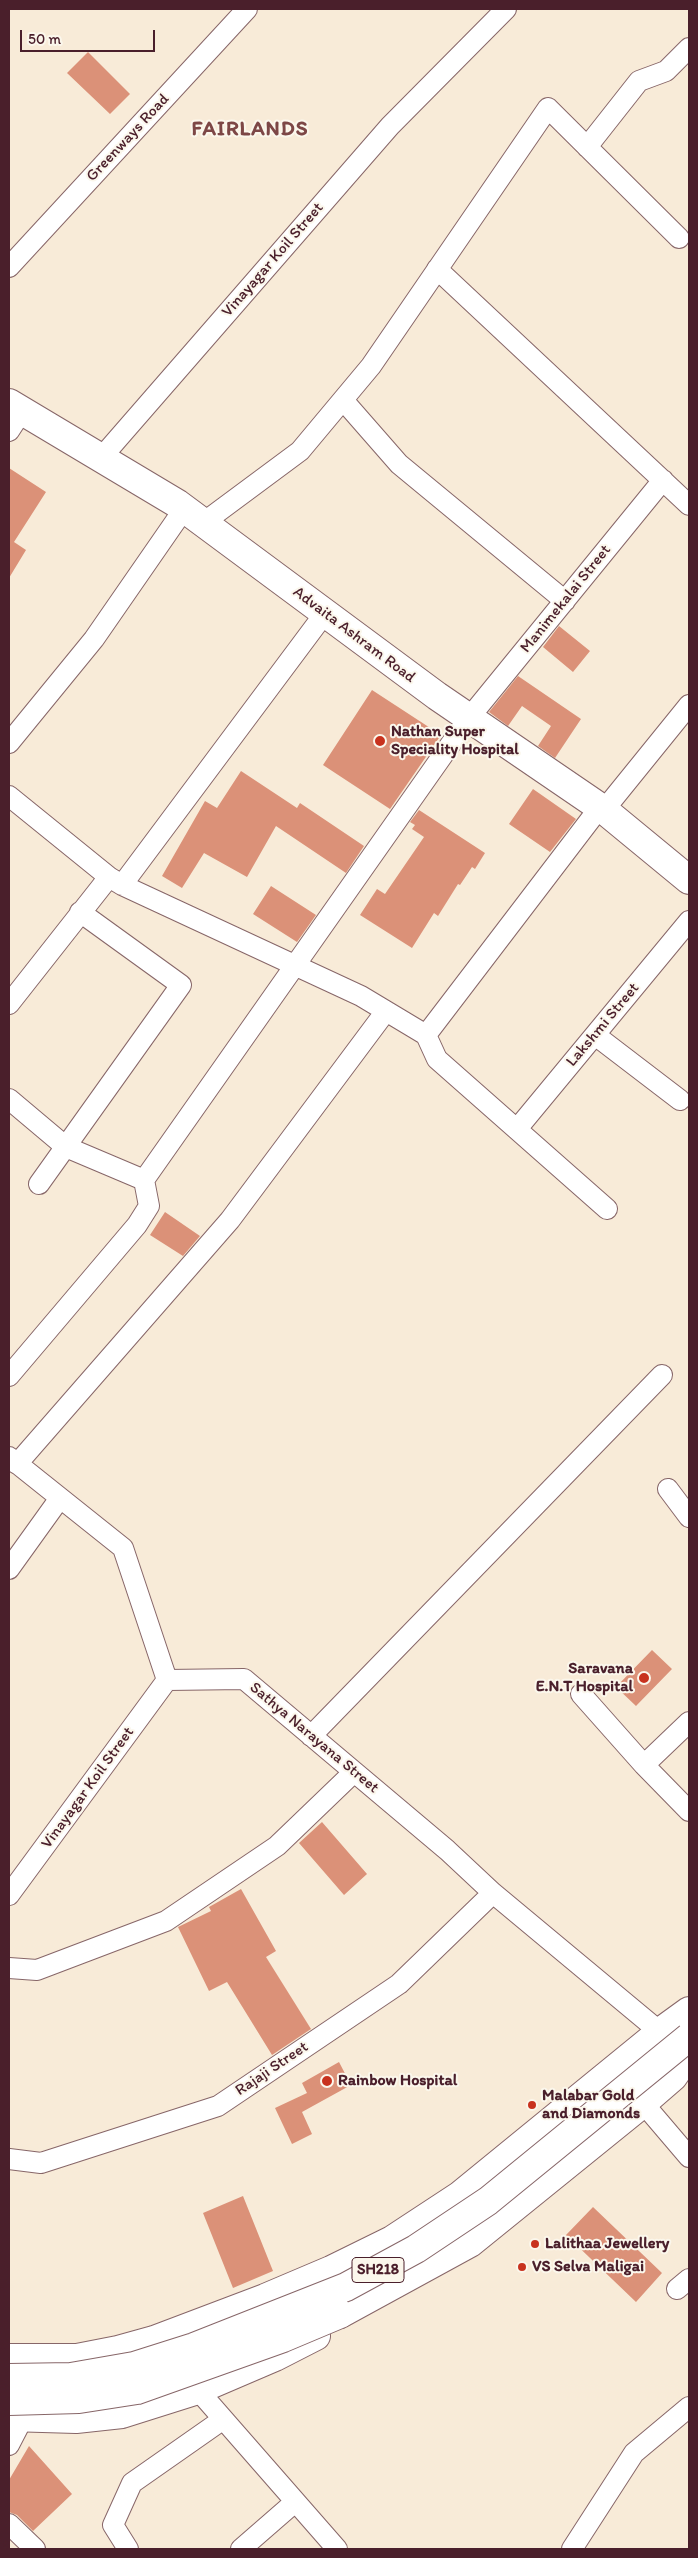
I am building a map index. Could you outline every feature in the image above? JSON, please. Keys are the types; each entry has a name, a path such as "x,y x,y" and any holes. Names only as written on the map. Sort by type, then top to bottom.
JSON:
{"main road":[{"name":"Advaita Ashram Road","path":"13,415 101,458 194,516 469,718 602,809 689,880"},
{"path":"9,2364 72,2364 143,2351 209,2327 345,2272 459,2196 660,2032 689,2011"},
{"name":"SH218","path":"9,2378 71,2377 134,2366 194,2347 346,2288 416,2249 481,2205 689,2037"},
{"path":"660,2072 689,2050"},
{"path":"14,2412 70,2400 137,2390 283,2338 368,2300 470,2242 643,2103 673,2076 689,2054"},
{"path":"660,2072 689,2061"},
{"name":"SH218","path":"9,2392 53,2393 112,2386 163,2373 331,2310 429,2258 464,2235 530,2184 660,2072"},
{"path":"9,2358 77,2358 118,2350 154,2340 265,2298 382,2248"},
{"path":"14,2412 76,2419 122,2414 198,2390 275,2357 337,2325 368,2300"}],"street":[{"name":"Greenways Road","path":"9,267 247,9"},
{"name":"Vinayagar Koil Street","path":"101,458 390,126 506,9"},
{"path":"587,147 639,81 666,70 689,48"},
{"path":"9,743 194,516 300,451 371,366 548,108 679,238"},
{"path":"437,269 689,505"},
{"path":"343,400 399,464 565,601"},
{"name":"Manimekalai Street","path":"144,1180 469,718 663,480"},
{"path":"9,1004 80,912 116,881 325,613"},
{"path":"426,1035 602,809 689,705"},
{"path":"12,804 116,881 361,996 426,1035 437,1058 607,1209"},
{"path":"39,1184 181,986 80,912"},
{"name":"Lakshmi Street","path":"517,1129 689,921"},
{"path":"167,1680 123,1548 13,1460 230,1220 386,1011"},
{"path":"595,1034 680,1100"},
{"path":"9,1099 66,1146 144,1180 149,1206 137,1225 9,1376"},
{"path":"311,1736 662,1375"},
{"path":"668,1489 689,1517"},
{"path":"9,1569 60,1498"},
{"name":"Sathya Narayana Street","path":"167,1680 244,1679 447,1850 493,1893 660,2032"},
{"name":"Vinayagar Koil Street","path":"9,1895 167,1680"},
{"path":"582,1694 644,1765 689,1811"},
{"path":"644,1765 689,1722"},
{"path":"9,1968 37,1970 166,1921 277,1846 354,1772"},
{"name":"Rajaji Street","path":"9,2159 41,2163 218,2106 399,1984 493,1893"},
{"path":"643,2103 689,2157"},
{"path":"154,2340 222,2420 337,2549"},
{"path":"572,2549 634,2453 689,2407"},
{"path":"9,2445 14,2412"},
{"path":"128,2549 113,2526 132,2483 222,2420"},
{"path":"241,2549 295,2502"},
{"path":"9,2524 35,2549"}],"building":[{"path":"88,52 130,94 110,114 67,73"},
{"path":"9,468 46,492 14,542 26,550 9,578"},
{"path":"559,626 590,651 573,672 543,647"},
{"path":"518,676 581,719 555,758 538,746 551,726 522,706 508,726 489,712"},
{"path":"372,690 441,735 390,809 323,765"},
{"path":"241,771 297,808 300,803 364,846 346,873 276,826 247,877 204,853 182,888 162,876 205,801 217,808"},
{"path":"533,789 576,819 550,852 509,824"},
{"path":"419,810 485,853 475,869 472,867 460,885 458,884 438,916 434,913 412,948 360,915 377,889 385,894 424,837 412,829 415,825 410,822"},
{"path":"271,886 316,915 297,942 253,914"},
{"path":"165,1212 200,1236 183,1256 150,1235"},
{"path":"652,1650 672,1669 636,1706 616,1687"},
{"path":"322,1822 367,1874 344,1895 299,1843"},
{"path":"241,1889 276,1951 266,1957 311,2029 272,2055 227,1982 209,1991 178,1927 211,1911 209,1907"},
{"path":"339,2062 351,2085 302,2112 312,2134 292,2144 275,2108 307,2093 302,2083"},
{"path":"243,2196 273,2271 233,2288 203,2213"},
{"path":"593,2207 662,2273 636,2302 566,2235"},
{"path":"29,2446 72,2494 33,2531 17,2515 9,2512 9,2480"}],"place":[{"name":"Nathan Super Speciality Hospital","path":"380,741"},
{"name":"Saravana E.N.T Hospital","path":"644,1678"},
{"name":"Rainbow Hospital","path":"327,2081"},
{"name":"Malabar Gold and Diamonds","path":"532,2105"},
{"name":"Lalithaa Jewellery","path":"535,2244"},
{"name":"VS Selva Maligai","path":"522,2267"}],"district":[{"name":"FAIRLANDS","path":"250,130"}]}
